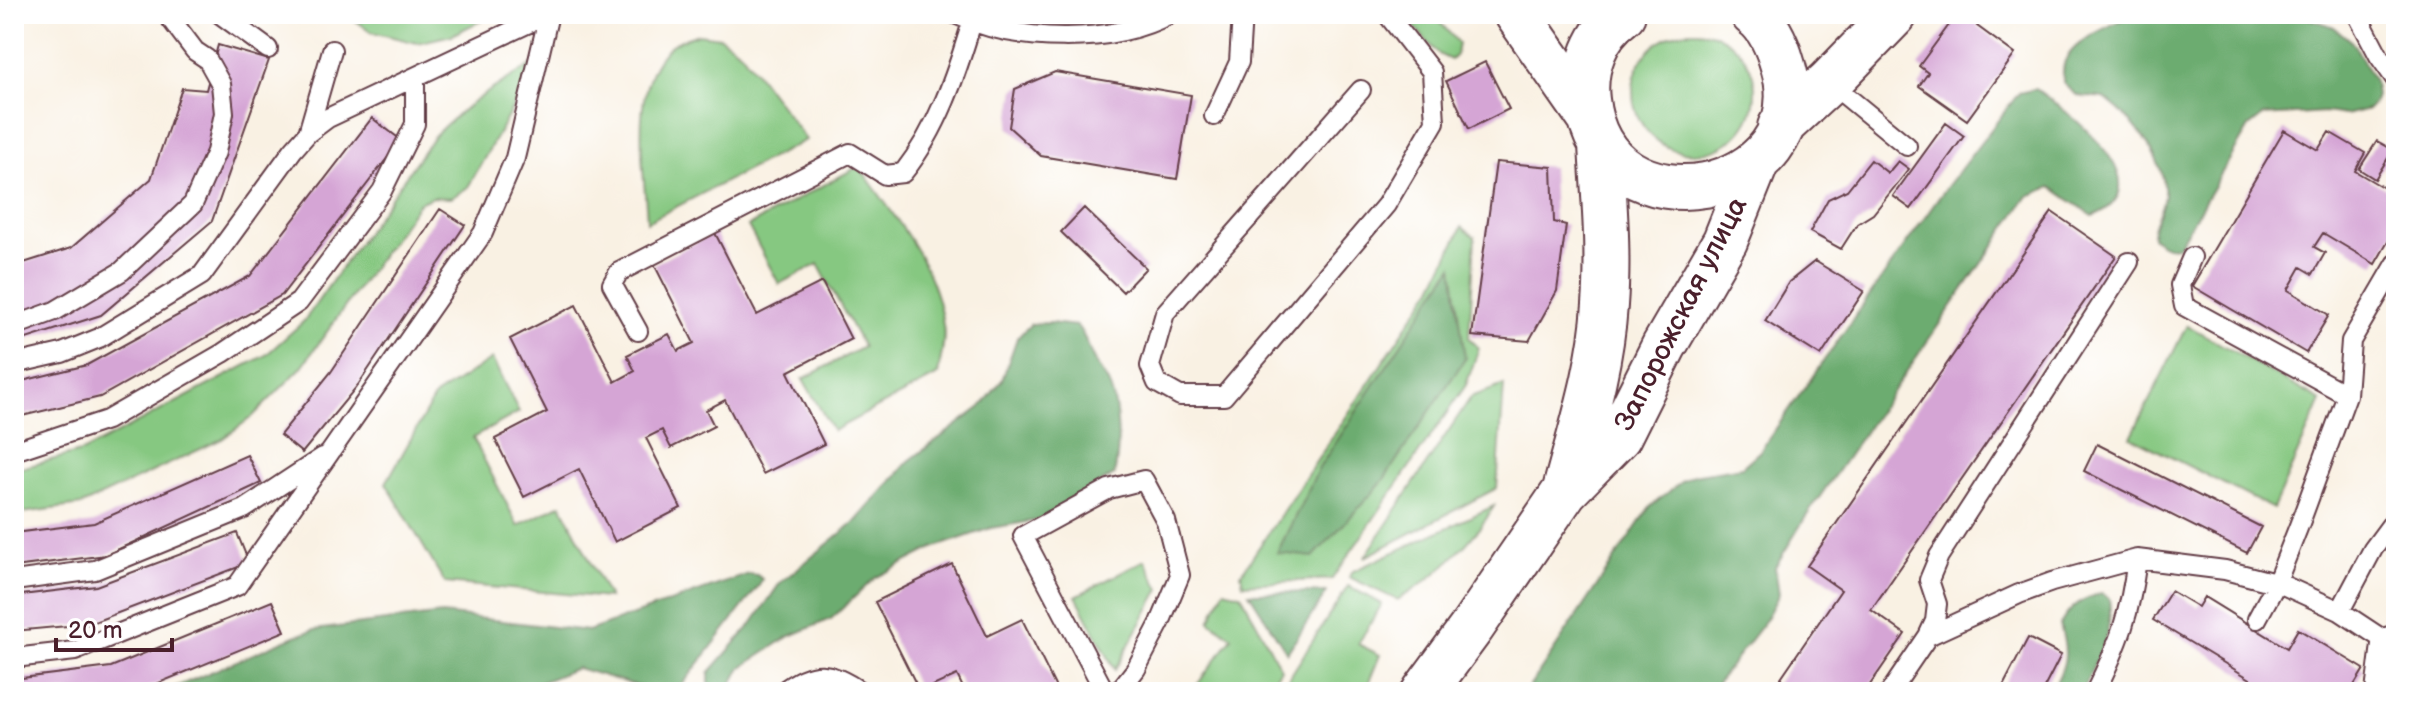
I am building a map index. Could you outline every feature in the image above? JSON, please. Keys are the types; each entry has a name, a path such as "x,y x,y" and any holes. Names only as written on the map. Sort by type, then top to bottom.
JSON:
{"main road":[{"path":"1517,14 1595,131 1627,170 1641,179 1676,188 1711,185 1743,172 1895,14"},
{"path":"1565,491 1597,368 1605,306 1607,246 1595,131 1586,88 1592,53 1613,21 1623,14"},
{"path":"1753,14 1760,19 1779,51 1786,76 1785,113 1769,144"},
{"name":"Запорожская улица","path":"1424,692 1565,491 1619,436 1664,346 1725,241 1769,144"}],"street":[{"path":"2384,692 2393,646"}],"lane":[{"path":"14,326 55,311 122,271 193,204 216,152 224,113 221,84 207,59 195,51 167,14"},
{"path":"220,14 268,49"},
{"path":"14,364 62,353 99,338 202,275 308,133 354,105 549,14"},
{"path":"14,658 75,651 237,586 483,233 515,158 549,14"},
{"path":"638,331 612,284 619,272 850,153 885,175 903,173 918,154 954,82 963,18 1022,35 1108,35 1170,14"},
{"path":"1214,116 1239,62 1242,14"},
{"path":"1361,90 1165,313 1150,366 1157,383 1180,396 1224,396 1394,193 1435,122 1432,72 1387,14"},
{"path":"2357,14 2379,56 2396,80"},
{"path":"2379,56 2396,47"},
{"path":"308,133 332,50"},
{"path":"14,451 107,420 223,353 299,302 382,191 415,124 415,78"},
{"path":"1829,82 1907,146"},
{"path":"2192,257 2180,285 2184,306 2347,395"},
{"path":"1890,692 1935,621 1937,604 1929,580 1939,556 2129,262"},
{"path":"2257,619 2276,584 2347,395 2351,341 2396,264"},
{"path":"14,581 95,570 123,559 244,509 332,451"},
{"path":"1105,692 1023,536 1109,489 1144,480 1166,521 1180,575 1136,669 1118,692"},
{"path":"2340,611 2361,569 2396,518"},
{"path":"1928,636 2019,594 2137,559 2225,570 2276,584 2340,611 2393,646"},
{"path":"2095,692 2118,646 2131,605 2137,559"},
{"path":"782,692 800,679 831,674 861,692"}],"green space":[{"path":"346,14 494,14 452,35 417,43 372,32"},
{"path":"1403,14 1433,14 1458,43 1456,55 1451,60 1438,54"},
{"path":"2134,14 2297,14 2334,27 2354,44 2374,81 2376,96 2368,109 2345,115 2325,112 2263,116 2249,127 2178,246 2164,245 2152,237 2164,187 2156,158 2148,144 2128,119 2107,100 2077,95 2063,82 2064,63 2080,43"},
{"path":"1694,31 1717,36 1737,49 1750,69 1755,92 1750,115 1737,135 1717,148 1694,153 1671,148 1651,135 1638,115 1633,92 1638,69 1651,49 1671,36"},
{"path":"698,34 720,37 741,52 806,140 647,222 642,130 648,83 656,64 669,47"},
{"path":"533,64 537,65 468,187 451,198 432,197 419,203 301,368 252,417 222,439 82,505 14,514 14,470 84,451 266,355 304,321 434,136 481,97"},
{"path":"2036,89 2069,114 2104,150 2116,168 2120,187 2113,203 2093,216 2051,187 2028,196 1805,518 1775,567 1779,594 1764,622 1710,692 1526,692 1649,508 1693,475 1742,467 1760,451 1940,196 2019,93"},
{"path":"859,166 922,260 938,302 944,331 943,343 938,375 833,431 803,379 863,347 818,264 779,284 748,226"},
{"path":"1462,227 1475,237 1469,338 1479,348 1466,385 1332,579 1243,584 1241,574 1433,287"},
{"path":"1453,266 1465,359 1380,485 1313,557 1277,553 1319,468"},
{"path":"1031,324 1077,326 1110,387 1118,431 1114,475 1039,520 991,528 933,548 875,578 831,619 788,637 741,668 727,692 715,692 709,683 709,673 752,624 780,583 857,520 909,461 981,407 1002,380 1017,338"},
{"path":"2187,325 2321,401 2273,509 2131,437"},
{"path":"492,359 519,412 473,438 518,526 561,504 609,598 445,583 386,483 435,396"},
{"path":"1504,385 1497,488 1365,557 1471,397"},
{"path":"1494,506 1476,533 1452,559 1397,600 1349,577 1353,571"},
{"path":"1145,560 1160,589 1115,670 1076,596"},
{"path":"749,574 762,579 760,584 679,689 659,692 577,668 542,682 497,686 480,692 164,692 314,630 442,614 588,631"},
{"path":"1348,586 1382,604 1358,644 1380,655 1365,692 1280,692"},
{"path":"1224,590 1241,594 1281,669 1266,692 1192,692 1232,637 1210,621"},
{"path":"1327,592 1287,653 1249,593"},
{"path":"2102,594 2109,599 2109,623 2102,647 2081,692 2051,692 2064,660 2060,625 2078,604"}],"building":[{"path":"1957,14 1972,14 1981,20 1977,26 2015,54 1967,120 1919,86 1928,73 1919,66"},
{"path":"218,45 269,60 212,221 101,315 14,343 14,266 71,248 151,179 182,88 206,90"},
{"path":"1485,62 1509,109 1469,129 1446,81"},
{"path":"1055,72 1191,95 1177,179 1041,156 1009,127 1015,89"},
{"path":"372,118 401,140 282,295 100,397 14,418 14,383 87,365 250,276"},
{"path":"1946,123 1964,136 1911,209 1893,196"},
{"path":"2284,130 2318,150 2329,132 2365,153 2355,171 2396,195 2396,228 2375,264 2323,233 2314,247 2325,253 2313,274 2301,267 2288,290 2329,315 2306,353 2192,286"},
{"path":"2377,141 2393,150 2375,179 2359,169"},
{"path":"1871,160 1888,173 1898,161 1909,169 1873,214 1857,224 1841,249 1810,232 1828,199 1847,190"},
{"path":"1496,162 1552,167 1554,222 1566,225 1557,291 1529,341 1472,336"},
{"path":"1084,208 1146,268 1123,292 1061,232"},
{"path":"440,209 465,225 358,385 302,453 280,435 331,372"},
{"path":"2052,212 2116,256 1871,610 1905,634 1865,692 1771,692 1841,590 1807,566"},
{"path":"715,233 757,315 822,282 851,339 788,372 824,444 763,474 725,400 706,410 714,426 671,448 662,430 646,438 681,508 615,542 579,469 524,497 495,439 547,412 510,339 576,305 615,382 635,371 627,355 669,334 678,351 694,343 654,264"},
{"path":"1815,261 1864,291 1821,356 1765,321 1789,282"},
{"path":"2097,444 2261,527 2247,553 2084,471"},
{"path":"247,455 261,483 106,555 14,567 14,533 94,523"},
{"path":"237,533 249,563 89,624 14,631 14,596 96,586"},
{"path":"952,564 987,636 1022,619 1058,692 965,692 957,675 920,692 875,602"},
{"path":"2171,591 2198,607 2204,597 2287,648 2298,629 2364,669 2350,692 2272,692 2153,620"},
{"path":"272,601 285,631 137,692 14,692 14,679 111,667"},
{"path":"2028,638 2061,655 2042,692 2000,692"}]}
